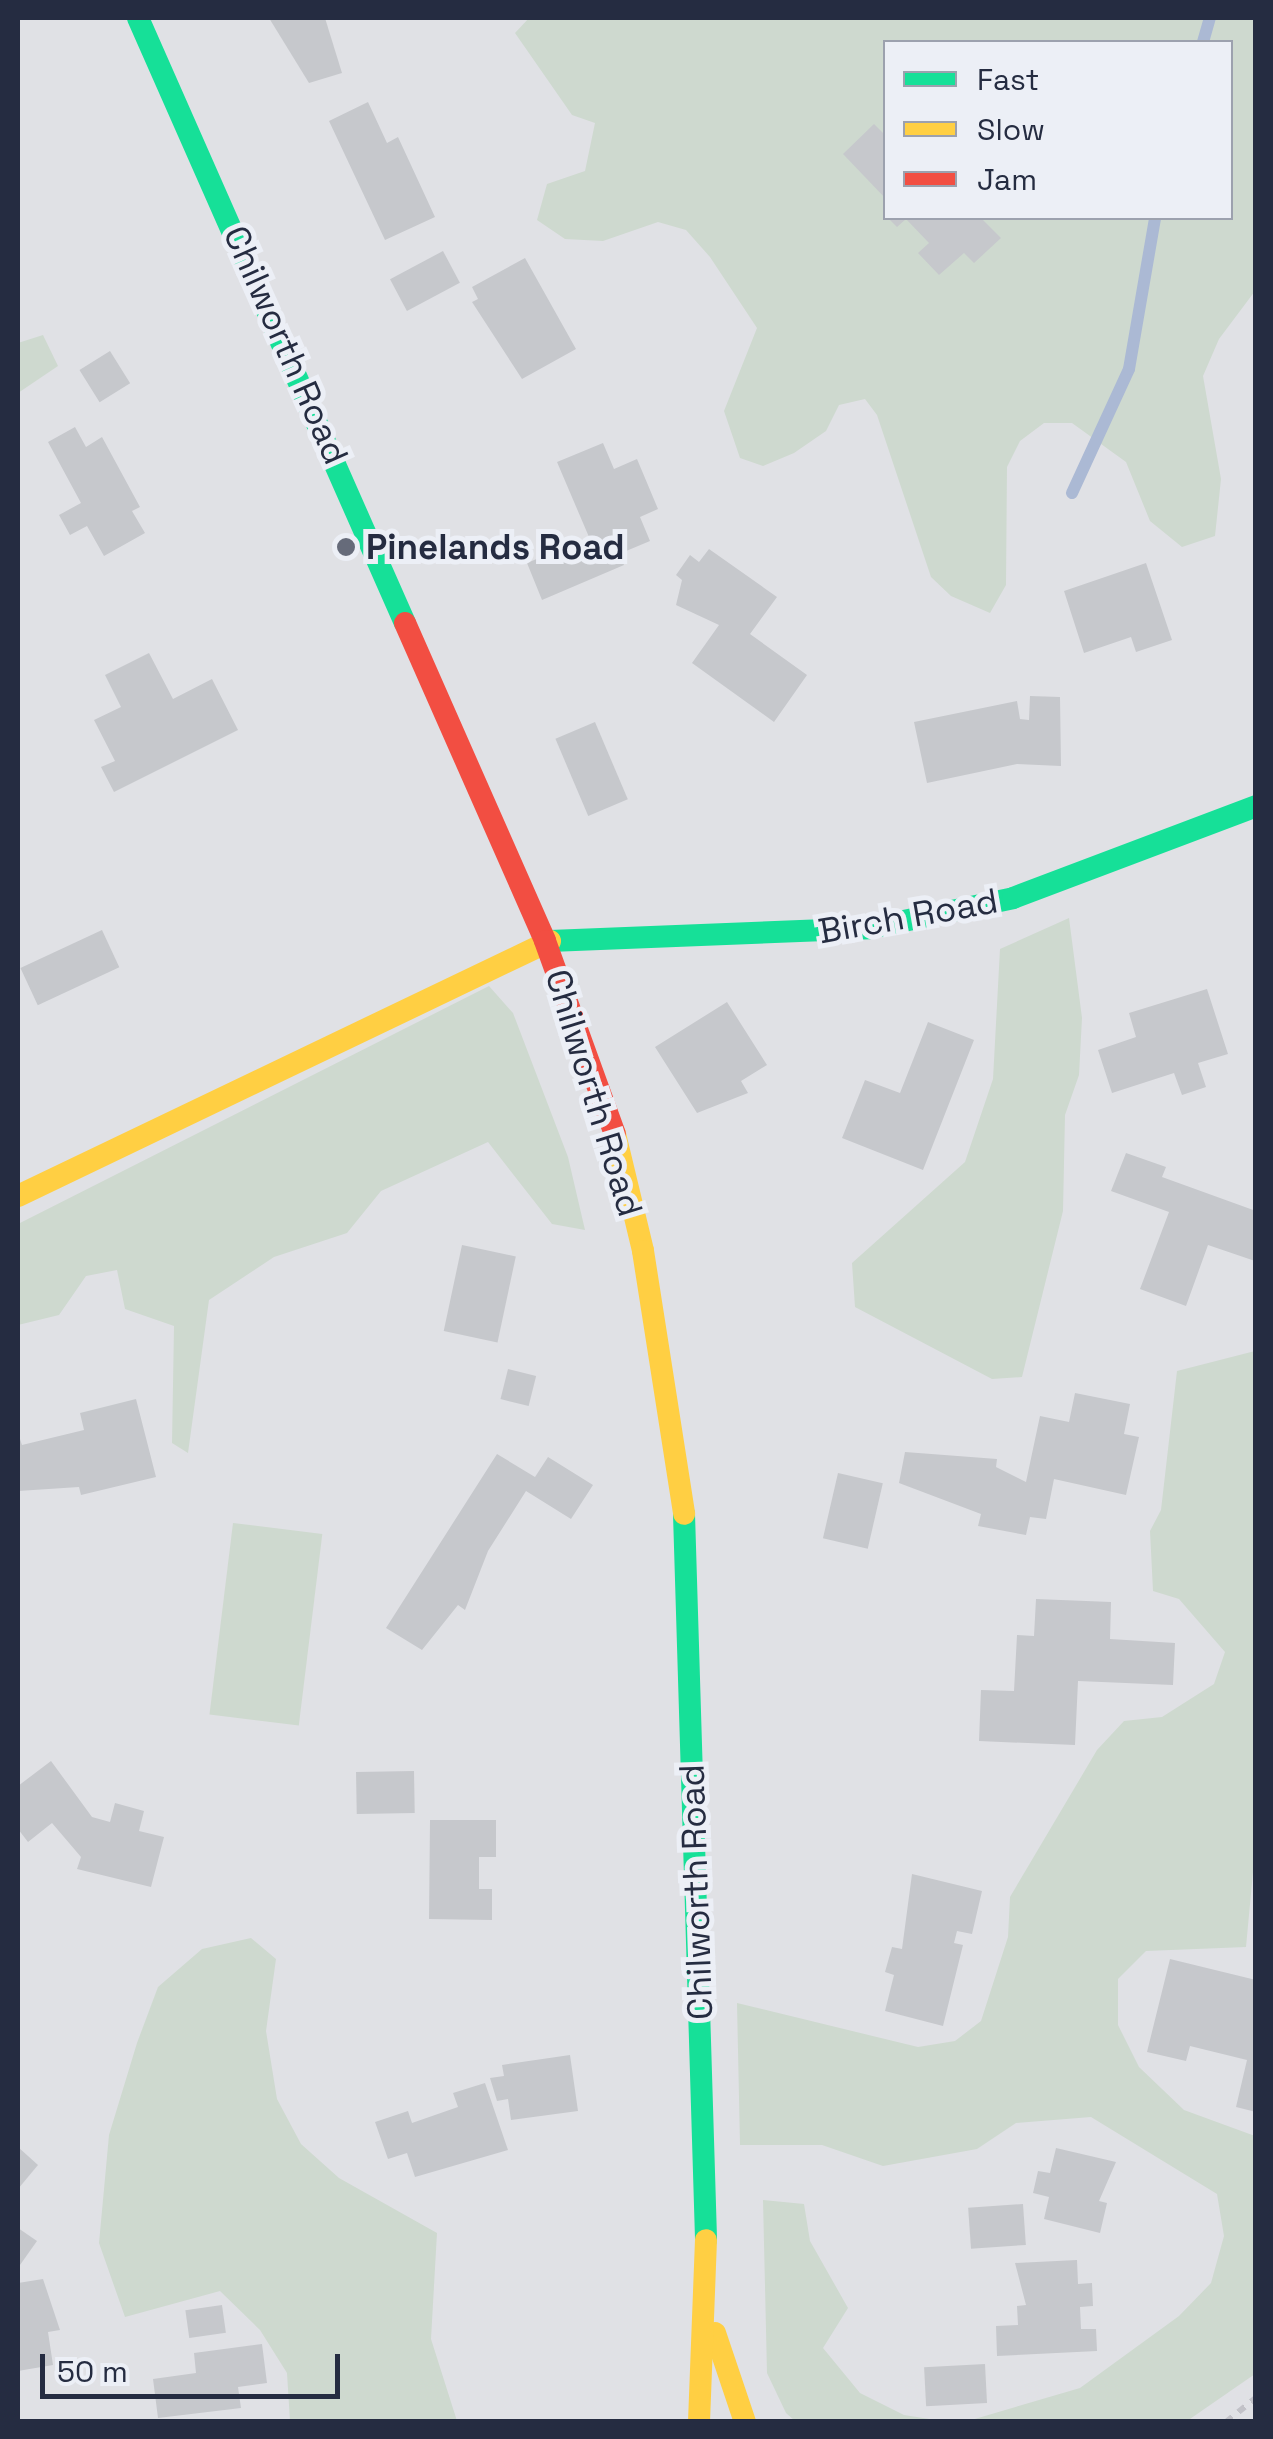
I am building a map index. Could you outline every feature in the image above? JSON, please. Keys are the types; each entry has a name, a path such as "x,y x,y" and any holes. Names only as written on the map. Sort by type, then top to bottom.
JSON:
{"main road":[{"name":"Chilworth Road","path":"138,18 546,940 613,1127 666,1356 680,1461 708,2312 699,2422"},
{"name":"Birch Road","path":"546,940 870,928 1013,898 1256,806"},
{"path":"18,1196 546,940"},
{"name":"Chilworth Road","path":"708,2312 745,2422"}],"path":[{"path":"1226,2422 1256,2398"}],"shaded area":[{"path":"529,18 1255,18 1255,291 1219,339 1203,376 1221,479 1215,536 1182,547 1150,521 1126,462 1072,423 1044,423 1020,441 1007,467 1006,585 990,613 951,596 931,577 877,415 865,399 839,405 826,431 794,453 763,466 740,458 724,411 757,328 710,257 686,230 658,222 603,241 565,239 537,220 547,184 585,171 595,123 572,115 515,33"},
{"path":"43,335 58,366 18,393 18,343"},
{"path":"1069,918 1082,1018 1079,1075 1065,1115 1063,1211 1022,1377 992,1379 855,1307 852,1263 965,1162 993,1079 1000,949"},
{"path":"489,986 513,1013 568,1157 585,1230 552,1224 488,1142 381,1191 347,1233 274,1257 209,1300 188,1453 172,1443 174,1326 125,1309 117,1270 86,1276 59,1315 18,1325 18,1224"},
{"path":"1255,1351 1256,1840 1246,1947 1146,1951 1118,1979 1118,2025 1139,2067 1184,2110 1255,2136 1255,2374 1187,2421 968,2421 1080,2388 1179,2316 1211,2283 1224,2236 1217,2194 1091,2117 1016,2123 977,2149 883,2166 822,2145 740,2145 737,2003 918,2047 955,2041 981,2021 1008,1937 1010,1897 1097,1750 1124,1721 1162,1717 1214,1684 1225,1652 1179,1599 1153,1591 1150,1531 1161,1510 1177,1371"},
{"path":"233,1523 322,1534 299,1726 209,1715"},
{"path":"251,1938 276,1959 266,2031 277,2099 301,2144 339,2178 437,2233 431,2339 457,2421 290,2421 287,2373 260,2330 220,2291 125,2317 99,2243 109,2135 137,2043 158,1987 202,1949"},
{"path":"763,2200 804,2204 810,2241 848,2308 823,2348 860,2393 904,2415 942,2421 795,2421 786,2413 767,2373"}],"building":[{"path":"269,18 325,18 342,73 309,83"},
{"path":"368,102 387,143 398,137 435,217 385,240 329,121"},
{"path":"874,124 883,133 883,196 843,154"},
{"path":"907,220 983,220 1001,238 974,263 964,253 939,275 918,253 929,243"},
{"path":"443,251 460,283 407,311 390,279"},
{"path":"525,258 576,349 522,379 472,302 478,299 472,287"},
{"path":"110,351 130,383 100,402 79,370"},
{"path":"75,427 86,447 102,437 140,507 132,511 145,533 104,556 87,526 70,535 59,515 81,503 48,442"},
{"path":"603,443 614,469 637,459 658,509 640,517 650,541 619,554 624,565 542,600 527,563 589,537 557,462"},
{"path":"709,549 777,597 750,634 807,675 774,722 692,663 719,625 676,605 682,580 676,575 690,555 699,562"},
{"path":"1146,563 1172,640 1136,652 1131,637 1084,653 1064,591"},
{"path":"149,653 173,699 212,679 238,730 114,792 101,767 115,761 94,720 121,707 105,675"},
{"path":"1030,696 1060,697 1061,766 1017,764 927,783 914,722 1017,701 1020,719 1029,720"},
{"path":"595,722 628,799 588,816 555,739"},
{"path":"102,930 119,967 38,1005 20,968"},
{"path":"1207,989 1228,1054 1198,1063 1206,1087 1182,1095 1174,1073 1112,1093 1098,1050 1136,1037 1129,1013"},
{"path":"727,1002 767,1065 741,1081 748,1093 697,1113 655,1047"},
{"path":"928,1022 974,1040 923,1170 842,1138 865,1080 900,1093"},
{"path":"1126,1153 1166,1167 1162,1177 1256,1211 1255,1261 1208,1245 1186,1306 1140,1289 1169,1212 1111,1191"},
{"path":"462,1245 516,1256 498,1343 444,1331"},
{"path":"508,1369 536,1376 529,1406 501,1399"},
{"path":"1075,1393 1130,1404 1124,1434 1139,1437 1126,1495 1054,1479 1046,1519 1030,1517 1026,1535 978,1526 981,1514 899,1483 905,1452 997,1459 996,1467 1026,1482 1040,1416 1069,1422"},
{"path":"136,1399 156,1477 81,1495 79,1487 18,1491 18,1433 22,1445 84,1430 80,1413"},
{"path":"497,1454 535,1477 548,1457 593,1485 571,1519 526,1491 488,1551 465,1610 458,1605 422,1650 386,1628"},
{"path":"838,1473 883,1483 868,1549 823,1538"},
{"path":"1036,1599 1111,1602 1110,1639 1175,1643 1173,1685 1078,1681 1075,1745 979,1741 981,1690 1014,1691 1017,1635 1034,1636"},
{"path":"51,1761 92,1817 110,1822 115,1803 144,1811 139,1831 164,1837 151,1887 77,1869 81,1857 52,1823 28,1842 18,1829 18,1786"},
{"path":"414,1771 415,1813 357,1814 356,1772"},
{"path":"430,1820 496,1820 496,1857 479,1857 479,1889 492,1889 492,1920 429,1919"},
{"path":"912,1874 982,1891 972,1934 957,1931 954,1943 963,1945 943,2026 885,2011 894,1975 885,1972 892,1947 902,1949"},
{"path":"1170,1959 1256,1980 1256,2112 1236,2107 1247,2060 1190,2046 1186,2061 1147,2052"},
{"path":"570,2055 578,2111 511,2120 508,2099 497,2101 490,2078 504,2076 502,2065"},
{"path":"485,2083 508,2150 415,2177 407,2153 388,2159 375,2122 408,2111 412,2123 458,2107 453,2093"},
{"path":"18,2147 38,2165 18,2189"},
{"path":"1056,2148 1116,2162 1099,2201 1107,2203 1100,2233 1044,2219 1049,2197 1033,2193 1038,2171 1050,2173"},
{"path":"1023,2204 1026,2245 971,2249 968,2208"},
{"path":"18,2228 37,2241 20,2265 18,2264"},
{"path":"1077,2260 1078,2284 1092,2283 1093,2306 1080,2307 1081,2329 1096,2329 1097,2351 997,2356 996,2326 1018,2325 1017,2306 1026,2305 1015,2263"},
{"path":"43,2279 60,2330 48,2332 53,2365 18,2371 18,2283"},
{"path":"222,2305 226,2333 189,2338 185,2310"},
{"path":"262,2344 267,2383 238,2387 241,2408 158,2418 153,2379 196,2373 194,2353"},
{"path":"985,2364 987,2403 926,2406 924,2367"}],"waterway":[{"path":"1204,40 1210,18"},
{"path":"1072,493 1129,369 1155,220"}],"traffic: fast":[{"path":"138,18 405,623"},
{"path":"550,941 870,928 1013,898 1256,806"},
{"path":"684,1514 706,2240"}],"traffic: slow":[{"path":"18,1196 550,941"},
{"path":"615,1134 643,1251 684,1514"},
{"path":"699,2422 706,2240"},
{"path":"715,2333 745,2422"}],"traffic: jam":[{"path":"405,623 545,941 615,1134"}],"place":[{"name":"Pinelands Road","path":"346,547"}]}
